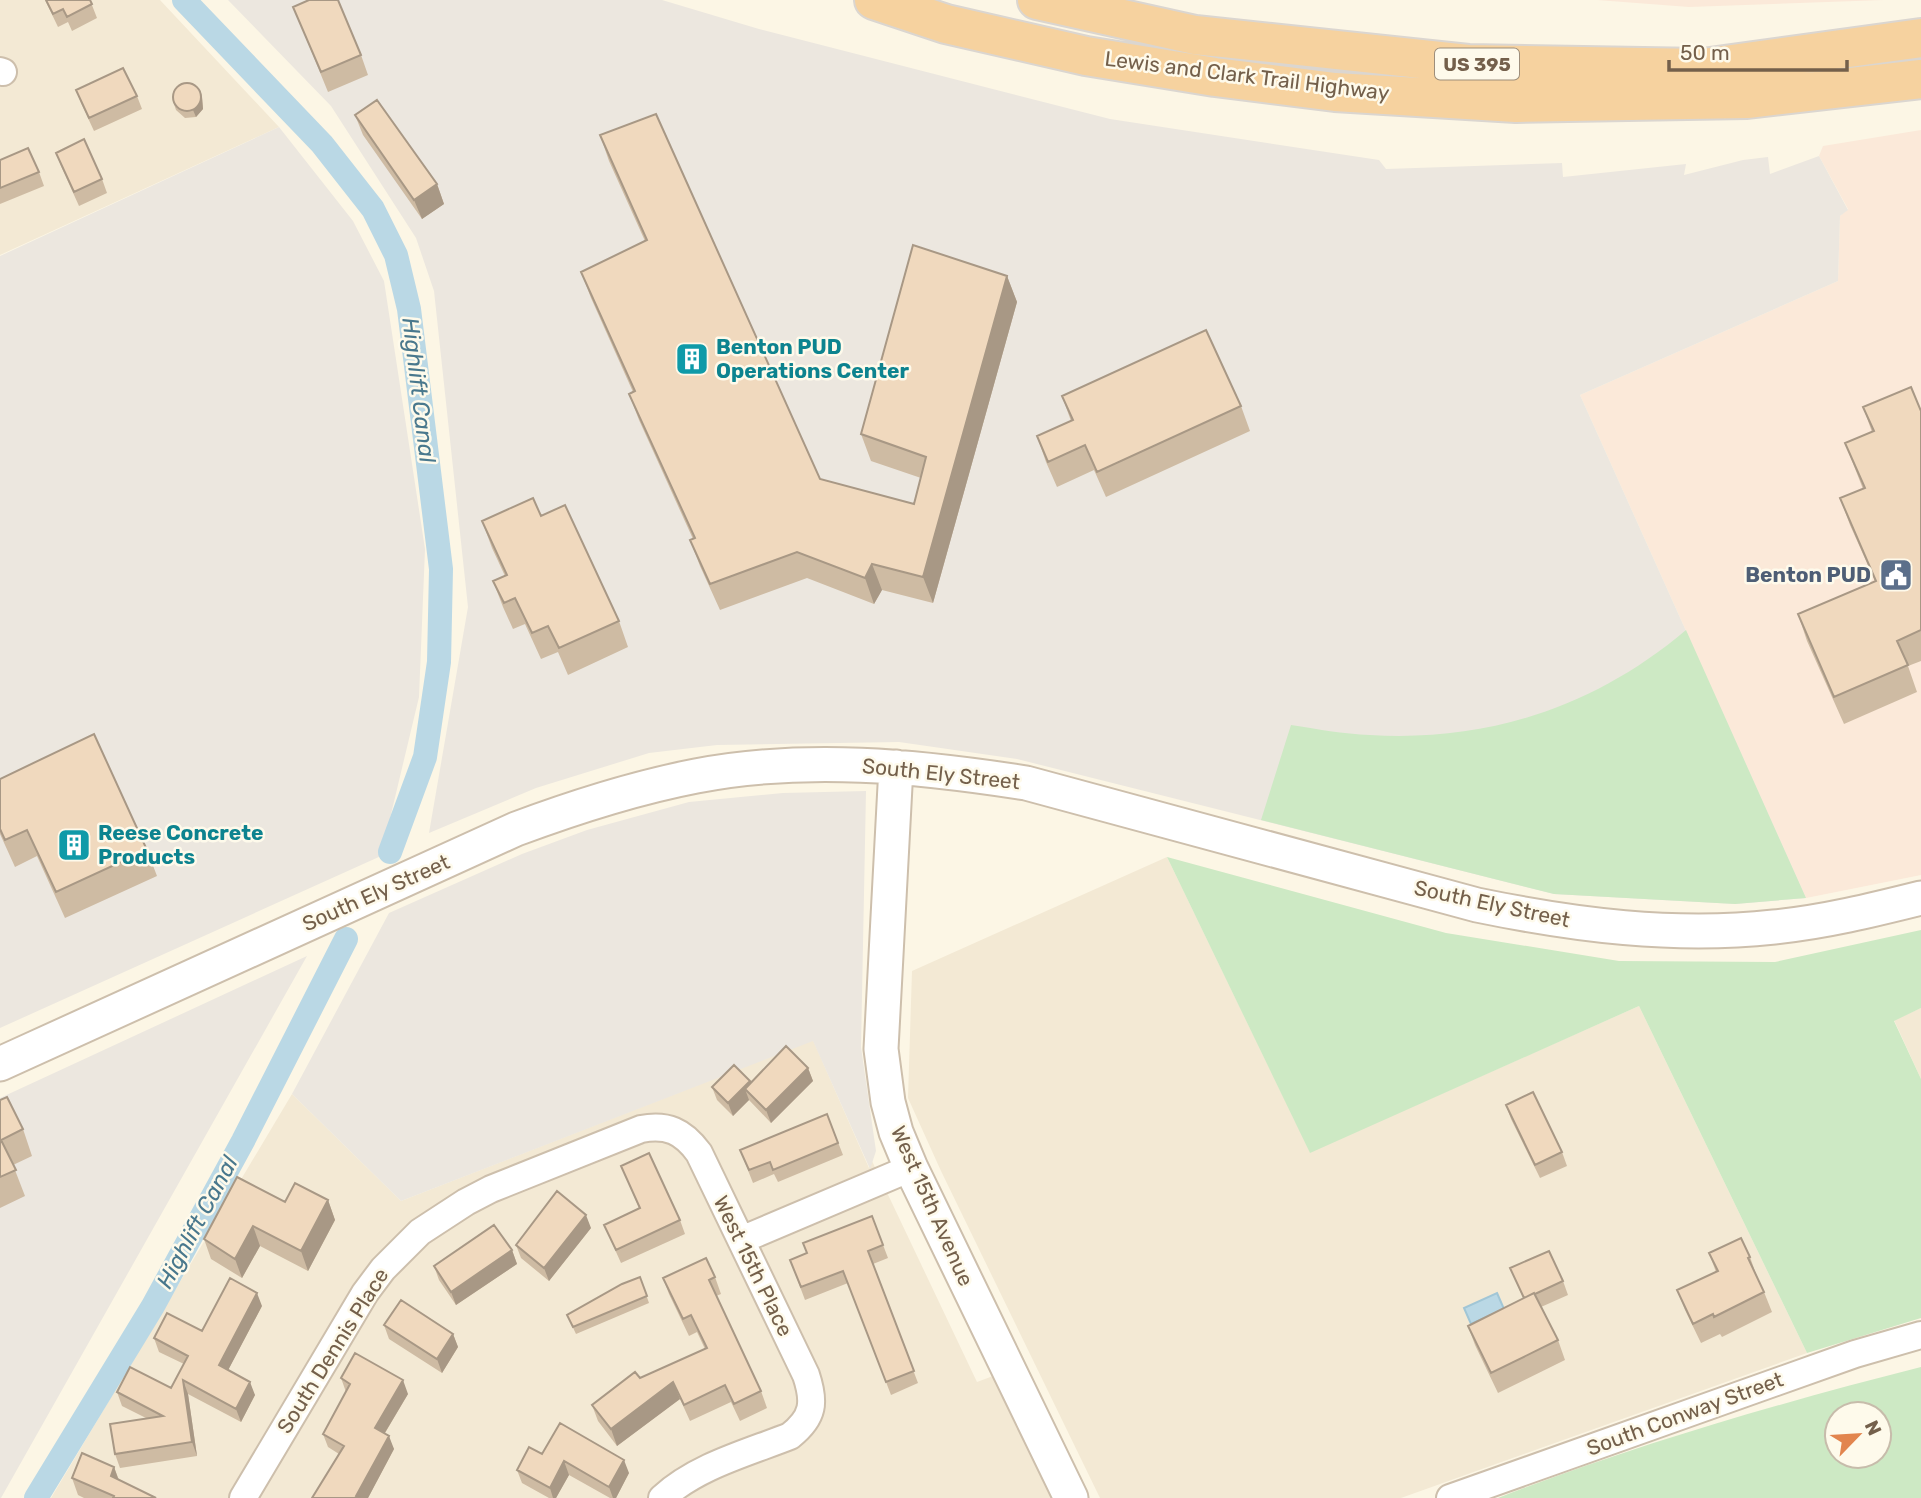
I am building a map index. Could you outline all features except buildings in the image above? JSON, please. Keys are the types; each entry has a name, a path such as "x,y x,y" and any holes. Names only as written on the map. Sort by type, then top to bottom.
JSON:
{"highway":[{"name":"Lewis and Clark Trail Highway","path":"874,0 946,23 1086,55 1215,77 1335,92 1516,103 1747,99 1921,79"},
{"name":"Lewis and Clark Trail Highway","path":"1037,0 1195,35 1468,64 1703,68 1921,38"}],"street":[{"name":"South Ely Street","path":"0,1064 516,829 580,805 697,776 752,768 820,764 896,766 1026,783 1477,905 1536,918 1590,925 1694,931 1774,927 1868,911 1921,898"},
{"name":"West 15th Avenue","path":"896,766 881,1049 888,1102 896,1132 911,1167 1071,1498"},
{"name":"South Dennis Place","path":"243,1498 365,1293 383,1269 420,1232 466,1202 504,1184 641,1129 656,1126 672,1129"},
{"name":"West 15th Place","path":"662,1498 696,1473 790,1436 802,1427 809,1415 811,1391 806,1375 699,1153 683,1135 672,1129"},
{"path":"741,1240 911,1167"},
{"name":"South Conway Street","path":"1450,1498 1829,1363 1921,1335"}],"shaded area":[{"path":"0,0 160,0 279,127 0,255"},
{"path":"228,0 662,0 759,29 1110,119 1379,160 1386,169 1562,163 1563,177 1686,164 1684,175 1743,160 1768,157 1770,174 1819,156 1848,210 1840,216 1838,281 1580,395 1806,898 1735,904 1554,894 1017,759 899,742 717,745 649,753 536,788 429,833 468,607 434,291 416,238 331,106"},
{"path":"1597,0 1884,0 1689,7"},
{"path":"279,127 353,221 384,281 425,549 419,697 381,856 0,1028 0,256"},
{"path":"1921,130 1921,875 1806,898 1580,395 1838,281 1840,216 1848,209 1819,156 1823,146"},
{"path":"866,791 861,1047 876,1151 870,1169 813,1041 401,1201 292,1094 389,913 522,854 587,830 689,802 783,793"},
{"path":"1167,857 1310,1152 1639,1006 1807,1353 1401,1498 1100,1498 908,1098 912,971"},
{"path":"307,956 1,1498 0,1498 0,1098"},
{"path":"1921,1008 1921,1079 1894,1020"},
{"path":"813,1040 869,1168 872,1161 977,1382 993,1376 1052,1498 51,1498 292,1094 401,1201"}],"green space":[{"path":"1686,630 1806,898 1735,904 1554,894 1261,820 1291,725 1360,734 1414,736 1498,725 1577,699 1615,680"},
{"path":"1167,857 1446,933 1619,961 1775,962 1921,930 1921,1008 1894,1021 1921,1079 1921,1318 1807,1353 1639,1006 1310,1153"},
{"path":"1921,1367 1921,1498 1498,1498 1655,1443 1761,1410"}],"water":[{"path":"1497,1293 1504,1309 1471,1324 1464,1308"}],"waterway":[{"name":"Highlift Canal","path":"184,0 322,144 373,209 396,255 409,309 441,569 439,662 425,757 390,852"},
{"name":"Highlift Canal","path":"36,1498 153,1306 243,1141 346,939"}],"place":[{"name":"Benton PUD Operations Center","path":"692,359"},
{"name":"Benton PUD","path":"1896,575"},
{"name":"Reese Concrete Products","path":"74,845"}]}
